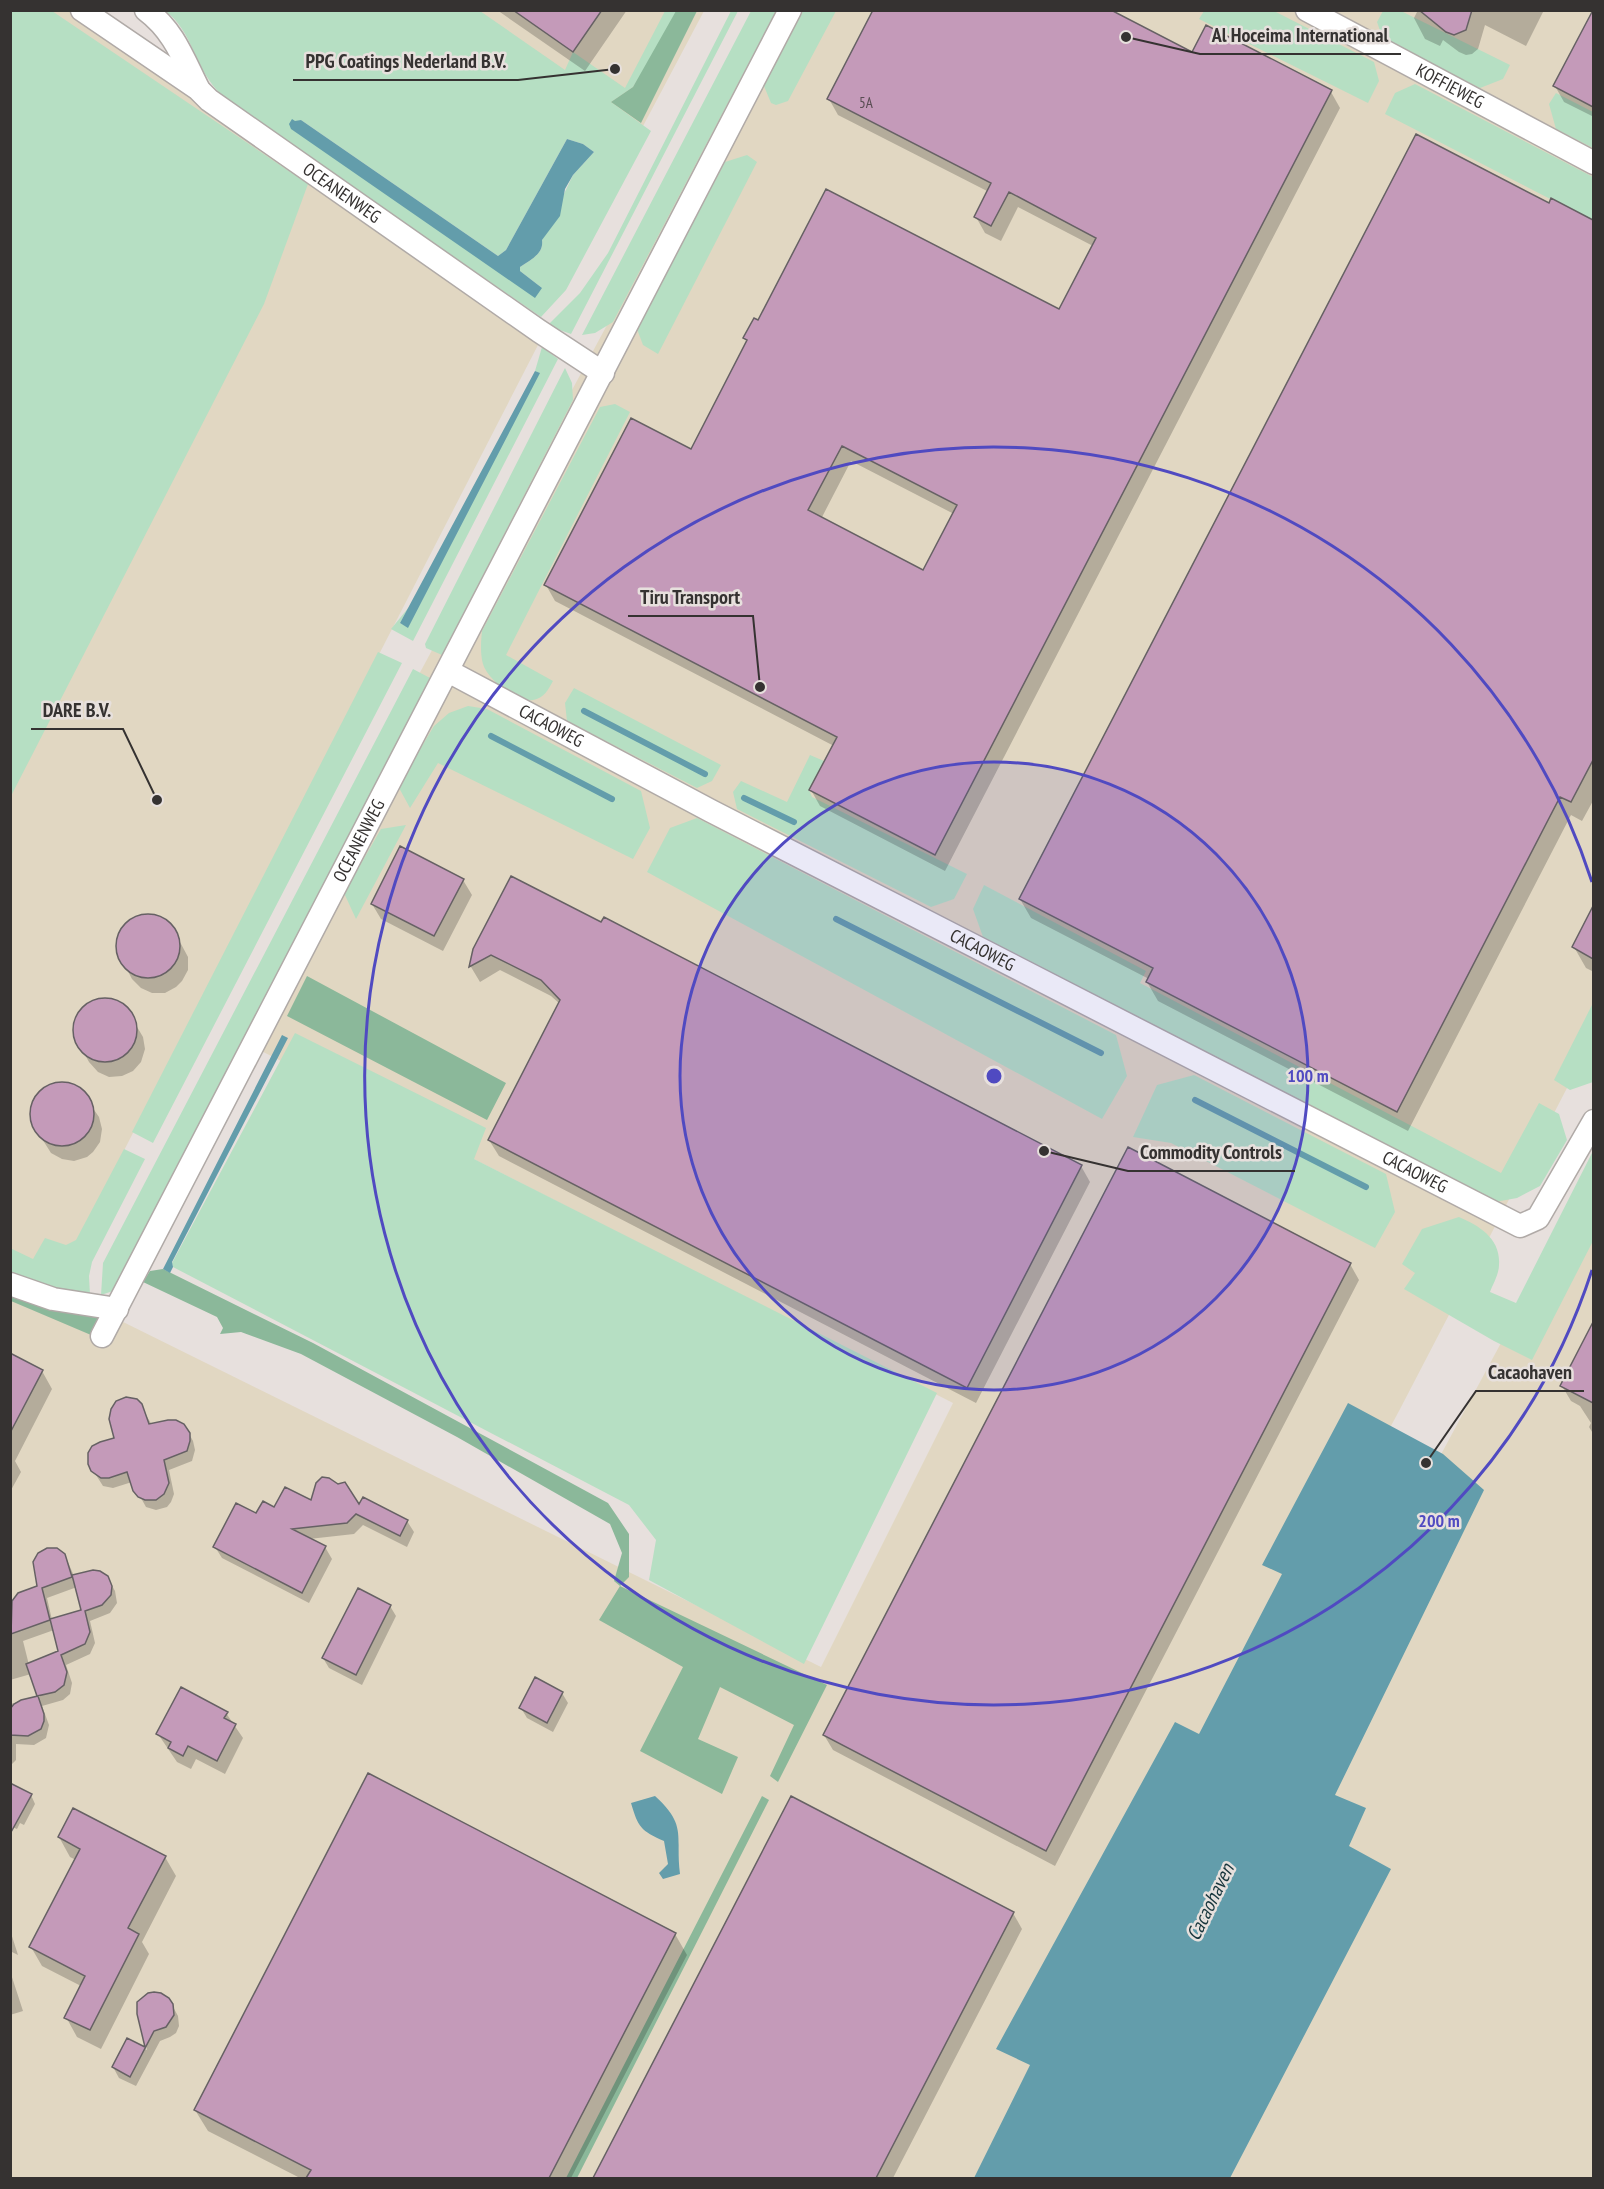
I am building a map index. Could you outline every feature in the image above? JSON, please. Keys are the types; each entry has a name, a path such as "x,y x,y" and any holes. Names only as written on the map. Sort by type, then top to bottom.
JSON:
{"street":[{"name":"OCEANENWEG","path":"82,10 198,89 209,100 529,324 603,372"},
{"path":"146,10 161,21 172,36 198,89"},
{"name":"OCEANENWEG","path":"102,1336 790,10"},
{"name":"KOFFIEWEG","path":"1306,10 1593,163"},
{"name":"CACAOWEG","path":"448,671 743,828 1520,1226 1538,1218 1593,1121"},
{"path":"10,1284 53,1299 117,1309"}],"shaded area":[{"path":"11,11 83,11 538,345 60,1275 11,1254"},
{"path":"471,11 704,11 642,128"},
{"path":"776,11 1593,11 1593,1038 1399,1411 983,2178 11,2178 10,1266 821,1667 953,1403 226,1033"},
{"path":"1593,1172 1593,2178 1215,2178 1311,1792 1438,1460"}],"green space":[{"path":"13,11 52,11 308,184 264,304 11,796 10,15"},
{"path":"165,11 480,11 565,70 573,52 625,88 665,11 681,11 633,87 611,102 651,131 566,290 541,317 222,95 205,74 188,39 174,19","holes":["301,120 498,256 506,250 567,139 583,144 594,152 573,175 542,240 539,253 520,267 520,271 542,288 362,177 292,129 292,126"]},
{"path":"676,11 697,11 641,123 611,102 633,87"},
{"path":"731,11 738,11 571,334 554,328 549,324 580,293 608,253"},
{"path":"751,11 776,11 613,322 595,333 582,335"},
{"path":"803,11 836,11 788,101 776,105 771,103 764,86"},
{"path":"1204,11 1274,11 1374,62 1379,81 1368,103 1199,19"},
{"path":"1383,11 1401,11 1510,65 1503,79 1480,88 1383,39 1377,22"},
{"path":"1415,84 1593,177 1593,221 1385,114 1395,93"},
{"path":"1556,93 1593,112 1593,148 1556,129 1549,104"},
{"path":"747,155 757,162 658,354 643,345 637,329 725,162"},
{"path":"542,347 558,359 413,641 391,629 409,607 400,623 408,627 539,373 535,371"},
{"path":"565,368 572,383 573,400 442,655 426,648 425,644"},
{"path":"615,404 630,412 506,655 553,681 540,697 533,700 519,698 503,689 486,670 481,656 482,631 600,407"},
{"path":"378,652 402,663 153,1143 132,1132"},
{"path":"413,669 430,678 113,1291 101,1295 103,1263"},
{"path":"574,688 721,765 712,781 697,788 567,721 565,703"},
{"path":"468,706 487,709 641,791 650,828 633,859 438,763 410,808 398,786 434,726 449,713"},
{"path":"810,755 824,761 809,790 812,797 967,874 954,899 931,907 737,809 733,792 741,781 787,802"},
{"path":"697,818 1116,1035 1127,1076 1102,1119 647,872 670,828"},
{"path":"406,825 356,919 344,893 381,829"},
{"path":"984,885 1146,971 1140,983 1501,1173 1539,1103 1559,1114 1567,1140 1540,1186 1517,1198 1495,1202 983,937 973,909"},
{"path":"307,976 506,1083 487,1120 287,1016"},
{"path":"1593,1003 1593,1082 1570,1090 1554,1080"},
{"path":"295,1033 486,1128 474,1159 937,1393 804,1664 649,1580 656,1540 629,1505 173,1267 172,1263"},
{"path":"1194,1075 1386,1174 1395,1212 1375,1248 1171,1143 1133,1137 1157,1085"},
{"path":"124,1149 145,1159 92,1262 89,1276 90,1295 48,1290 11,1273 10,1248 33,1259 45,1238 66,1245 76,1240"},
{"path":"1593,1151 1593,1241 1532,1360 1494,1341 1404,1289 1415,1273 1402,1264 1422,1229 1459,1217 1481,1229 1497,1248 1499,1268 1490,1292 1516,1303"},
{"path":"163,1269 313,1343 608,1503 629,1534 629,1577 620,1586 614,1581 622,1553 610,1524 457,1437 301,1354 241,1332 220,1334 223,1328 217,1317 143,1282 150,1271"},
{"path":"11,1291 100,1317 91,1335 11,1301"},
{"path":"620,1586 827,1685 778,1782 770,1776 794,1725 720,1687 698,1739 738,1757 722,1794 640,1751 683,1667 599,1620"},
{"path":"762,1796 769,1800 577,2178 566,2178"}],"water":[{"path":"292,119 301,120 498,256 506,250 567,139 583,144 594,152 573,175 565,189 560,216 542,240 539,253 520,267 520,271 542,288 535,298 291,129 289,124"},
{"path":"535,371 540,373 408,628 400,623"},
{"path":"282,1035 288,1038 172,1262 173,1267 170,1273 163,1269"},
{"path":"1348,1403 1443,1454 1484,1490 1335,1795 1366,1808 1349,1846 1391,1869 1230,2178 974,2178 1030,2065 996,2049 1175,1722 1199,1734 1282,1574 1262,1565"},
{"path":"655,1796 672,1816 678,1832 680,1874 663,1879 659,1873 668,1864 664,1841 645,1831 636,1818 631,1803"}],"building":[{"path":"513,10 602,10 573,52"},
{"path":"873,10 1111,10 1192,52 1206,25 1332,90 935,855 809,790 837,737 544,585 631,418 691,449 747,340 743,338 754,318 758,320 826,189 1059,309 1096,238 1009,192 991,226 974,217 991,183 827,99","holes":["842,446 957,505 923,570 808,510"]},
{"path":"1419,10 1472,10 1466,30 1454,35 1446,32"},
{"path":"1593,10 1593,107 1553,86"},
{"path":"1416,134 1549,203 1551,198 1593,220 1593,760 1571,802 1560,797 1397,1112 1146,982 1153,968 1019,899"},
{"path":"400,846 464,879 434,936 371,904"},
{"path":"511,876 601,922 604,917 1082,1165 967,1388 488,1140 560,1000 541,980 491,955 469,967 473,949"},
{"path":"1593,906 1593,959 1572,947"},
{"path":"148,914 166,920 174,928 180,946 174,964 166,972 148,978 130,972 122,964 116,946 122,928 130,920"},
{"path":"105,998 123,1004 131,1012 137,1030 131,1048 123,1056 105,1062 87,1056 79,1048 73,1030 79,1012 87,1004"},
{"path":"62,1082 80,1088 88,1096 94,1114 88,1132 80,1140 62,1146 44,1140 36,1132 30,1114 36,1096 44,1088"},
{"path":"1128,1147 1351,1263 1046,1851 823,1735"},
{"path":"1593,1322 1593,1403 1560,1386"},
{"path":"10,1353 43,1370 10,1433"},
{"path":"126,1397 137,1399 142,1404 149,1424 176,1420 184,1424 190,1433 187,1451 164,1460 169,1483 164,1494 156,1500 145,1500 138,1497 133,1491 127,1472 101,1478 91,1471 88,1464 88,1453 92,1446 114,1438 109,1419 111,1409 116,1401"},
{"path":"322,1477 329,1478 338,1484 345,1482 359,1504 363,1497 408,1520 400,1536 356,1514 347,1523 292,1529 326,1546 302,1593 213,1547 236,1503 256,1513 263,1501 274,1507 285,1487 311,1500 316,1483"},
{"path":"47,1548 57,1548 65,1554 72,1577 42,1588 50,1620 11,1634 12,1601 18,1593 37,1586 33,1562 38,1553"},
{"path":"93,1570 108,1576 112,1586 111,1595 102,1605 85,1611 90,1632 85,1644 61,1655 67,1672 64,1685 55,1692 37,1696 26,1664 58,1651 50,1619 81,1610 72,1575"},
{"path":"358,1588 391,1605 356,1675 322,1658"},
{"path":"535,1677 563,1692 547,1723 519,1708"},
{"path":"181,1687 228,1712 224,1718 236,1724 217,1761 188,1746 183,1756 168,1748 171,1742 156,1734"},
{"path":"38,1696 44,1714 41,1729 28,1736 10,1735 10,1709 21,1700"},
{"path":"368,1773 676,1933 549,2178 306,2178 311,2170 194,2110"},
{"path":"10,1783 32,1794 10,1834"},
{"path":"791,1796 1014,1912 876,2178 593,2178"},
{"path":"73,1808 166,1856 128,1928 139,1934 90,2030 64,2018 85,1976 29,1947 80,1849 58,1837"},
{"path":"154,1992 169,1998 173,2004 174,2015 166,2027 154,2031 130,2077 112,2067 127,2038 145,2047 137,2014 137,2002 148,1993"}],"waterway":[{"path":"584,711 705,774"},
{"path":"491,736 612,799"},
{"path":"744,798 794,822"},
{"path":"836,919 1101,1053"},
{"path":"1195,1100 1366,1187"}],"place":[{"name":"Al Hoceima International","path":"1126,37"},
{"name":"PPG Coatings Nederland B.V.","path":"615,69"},
{"name":"Tiru Transport","path":"760,687"},
{"name":"DARE B.V.","path":"157,800"},
{"name":"Commodity Controls","path":"1044,1151"},
{"name":"Cacaohaven","path":"1426,1463"}]}
